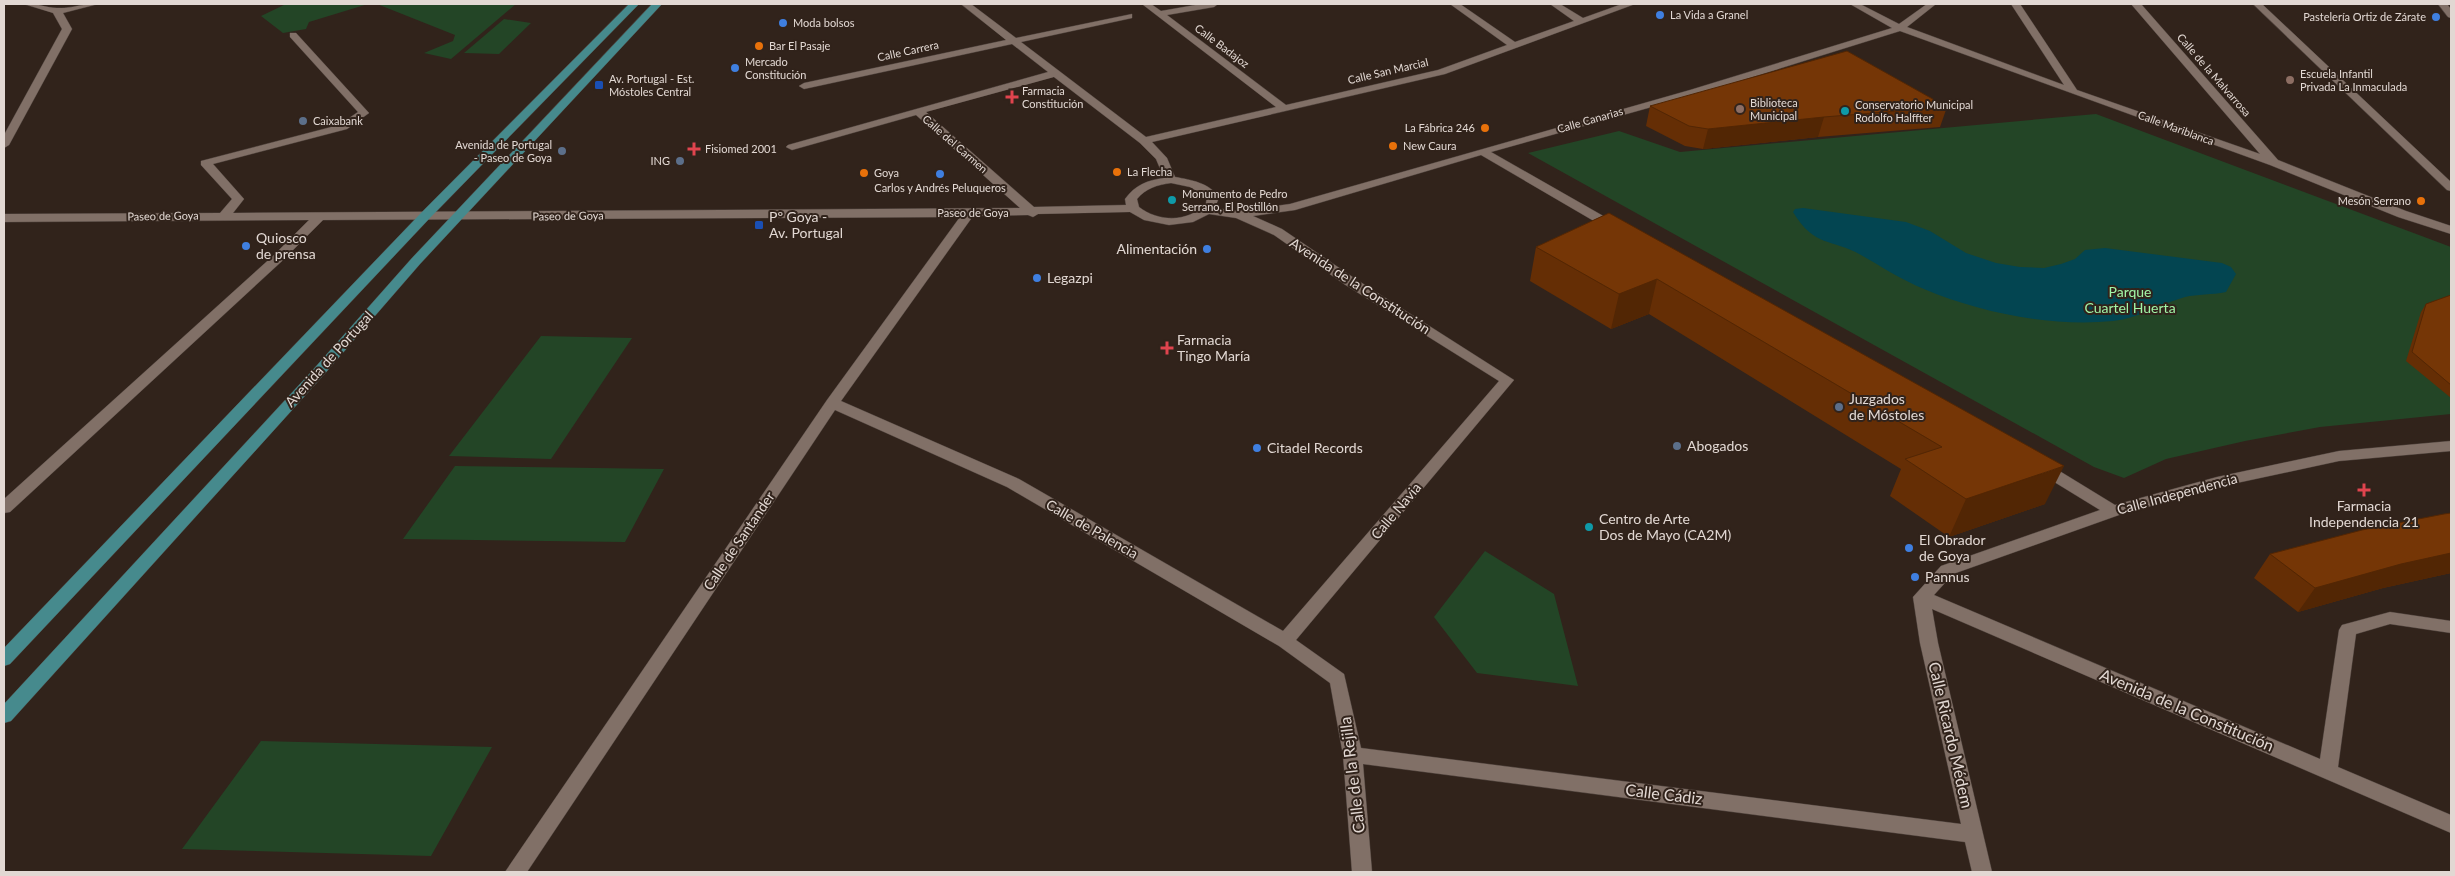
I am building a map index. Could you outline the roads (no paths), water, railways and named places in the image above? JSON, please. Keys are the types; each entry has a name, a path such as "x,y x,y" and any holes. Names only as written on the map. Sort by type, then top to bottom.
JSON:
{"main road":[{"name":"Avenida de Portugal","path":"4,659 424,218 634,4"},
{"name":"Avenida de Portugal","path":"4,716 458,217 657,4"}],"street":[{"path":"30,4 57,11 93,4"},
{"path":"966,4 1144,141 1161,158 1170,180"},
{"name":"Calle Badajoz","path":"1146,4 1284,108"},
{"path":"1160,14 1214,4"},
{"path":"1454,4 1514,45"},
{"path":"1554,4 1581,21"},
{"name":"Calle San Marcial","path":"1144,141 1440,72 1630,4"},
{"name":"Calle Mariblanca","path":"1854,4 1900,28 2274,163 2402,214 2451,230"},
{"name":"Calle Canarias","path":"1239,215 1291,207 1694,92 1900,28 1932,4"},
{"path":"2016,4 2072,90"},
{"name":"Calle de la Malvarrosa","path":"2136,4 2274,163"},
{"path":"2257,4 2451,188"},
{"path":"2442,4 2451,15"},
{"path":"4,145 67,29 57,11"},
{"name":"Calle Carrera","path":"804,86 1129,16"},
{"path":"225,215 238,199 205,163 343,127 364,114 293,35"},
{"name":"Calle del Carmen","path":"918,111 1057,73"},
{"path":"792,147 918,111"},
{"name":"Calle del Carmen","path":"918,111 1033,213"},
{"path":"1482,151 1626,234"},
{"path":"1170,180 1197,184 1206,189 1211,196 1212,202 1206,210 1194,217 1169,221 1150,218 1133,208 1131,199 1136,191 1157,182 1170,180"},
{"name":"Paseo de Goya","path":"4,218 225,215 424,218 1033,213 1133,208"},
{"name":"Avenida de la Constitución","path":"1206,210 1239,215 1278,232 1349,282 1507,380"},
{"name":"Calle de Santander","path":"515,872 832,403 969,213"},
{"path":"4,508 278,258 320,216"},
{"name":"Calle Navia","path":"1285,641 1507,380"},
{"name":"Calle de Palencia","path":"832,403 1013,483 1285,641 1338,679"},
{"name":"Calle Independencia","path":"1922,597 1946,570 2113,511 2217,482 2322,460 2451,446"},
{"path":"2035,463 2113,511"},
{"name":"Avenida de la Constitución","path":"1922,597 2328,769 2451,824"},
{"name":"Calle Ricardo Médem","path":"1922,597 1929,643 1982,872"},
{"path":"2328,769 2348,630 2390,618 2451,627"},
{"name":"Calle de la Rejilla","path":"1338,679 1353,755 1362,872"},
{"name":"Calle Cádiz","path":"1353,755 1974,834"}],"water":[{"path":"1803,208 1906,222 1930,231 1966,253 1996,263 2020,267 2044,268 2075,259 2085,250 2105,248 2222,263 2231,267 2236,274 2226,292 2185,297 2123,319 2089,322 2041,320 1969,305 1924,289 1861,255 1816,237 1809,232 1793,212 1795,209"}],"place":[{"name":"La Vida a Granel","path":"1660,15"},
{"name":"Pastelería Ortiz de Zárate","path":"2436,17"},
{"name":"Moda bolsos","path":"783,23"},
{"name":"Bar El Pasaje","path":"759,46"},
{"name":"Mercado Constitución","path":"735,68"},
{"name":"Escuela Infantil Privada La Inmaculada","path":"2290,80"},
{"name":"Av. Portugal - Est. Móstoles Central","path":"599,85"},
{"name":"Farmacia Constitución","path":"1012,97"},
{"name":"Biblioteca Municipal","path":"1740,109"},
{"name":"Conservatorio Municipal Rodolfo Halffter","path":"1845,111"},
{"name":"Caixabank","path":"303,121"},
{"name":"La Fábrica 246","path":"1485,128"},
{"name":"New Caura","path":"1393,146"},
{"name":"Fisiomed 2001","path":"694,149"},
{"name":"Avenida de Portugal - Paseo de Goya","path":"562,151"},
{"name":"ING","path":"680,161"},
{"name":"La Flecha","path":"1117,172"},
{"name":"Goya","path":"864,173"},
{"name":"Carlos y Andrés Peluqueros","path":"940,174"},
{"name":"Monumento de Pedro Serrano, El Postillón","path":"1172,200"},
{"name":"Mesón Serrano","path":"2421,201"},
{"name":"Pº Goya - Av. Portugal","path":"759,225"},
{"name":"Quiosco de prensa","path":"246,246"},
{"name":"Alimentación","path":"1207,249"},
{"name":"Legazpi","path":"1037,278"},
{"name":"Farmacia Tingo María","path":"1167,348"},
{"name":"Juzgados de Móstoles","path":"1839,407"},
{"name":"Abogados","path":"1677,446"},
{"name":"Citadel Records","path":"1257,448"},
{"name":"Farmacia Independencia 21","path":"2364,490"},
{"name":"Centro de Arte Dos de Mayo (CA2M)","path":"1589,527"},
{"name":"El Obrador de Goya","path":"1909,548"},
{"name":"Pannus","path":"1915,577"}],"park label":[{"name":"Parque Cuartel Huerta","path":"2130,300"}]}
